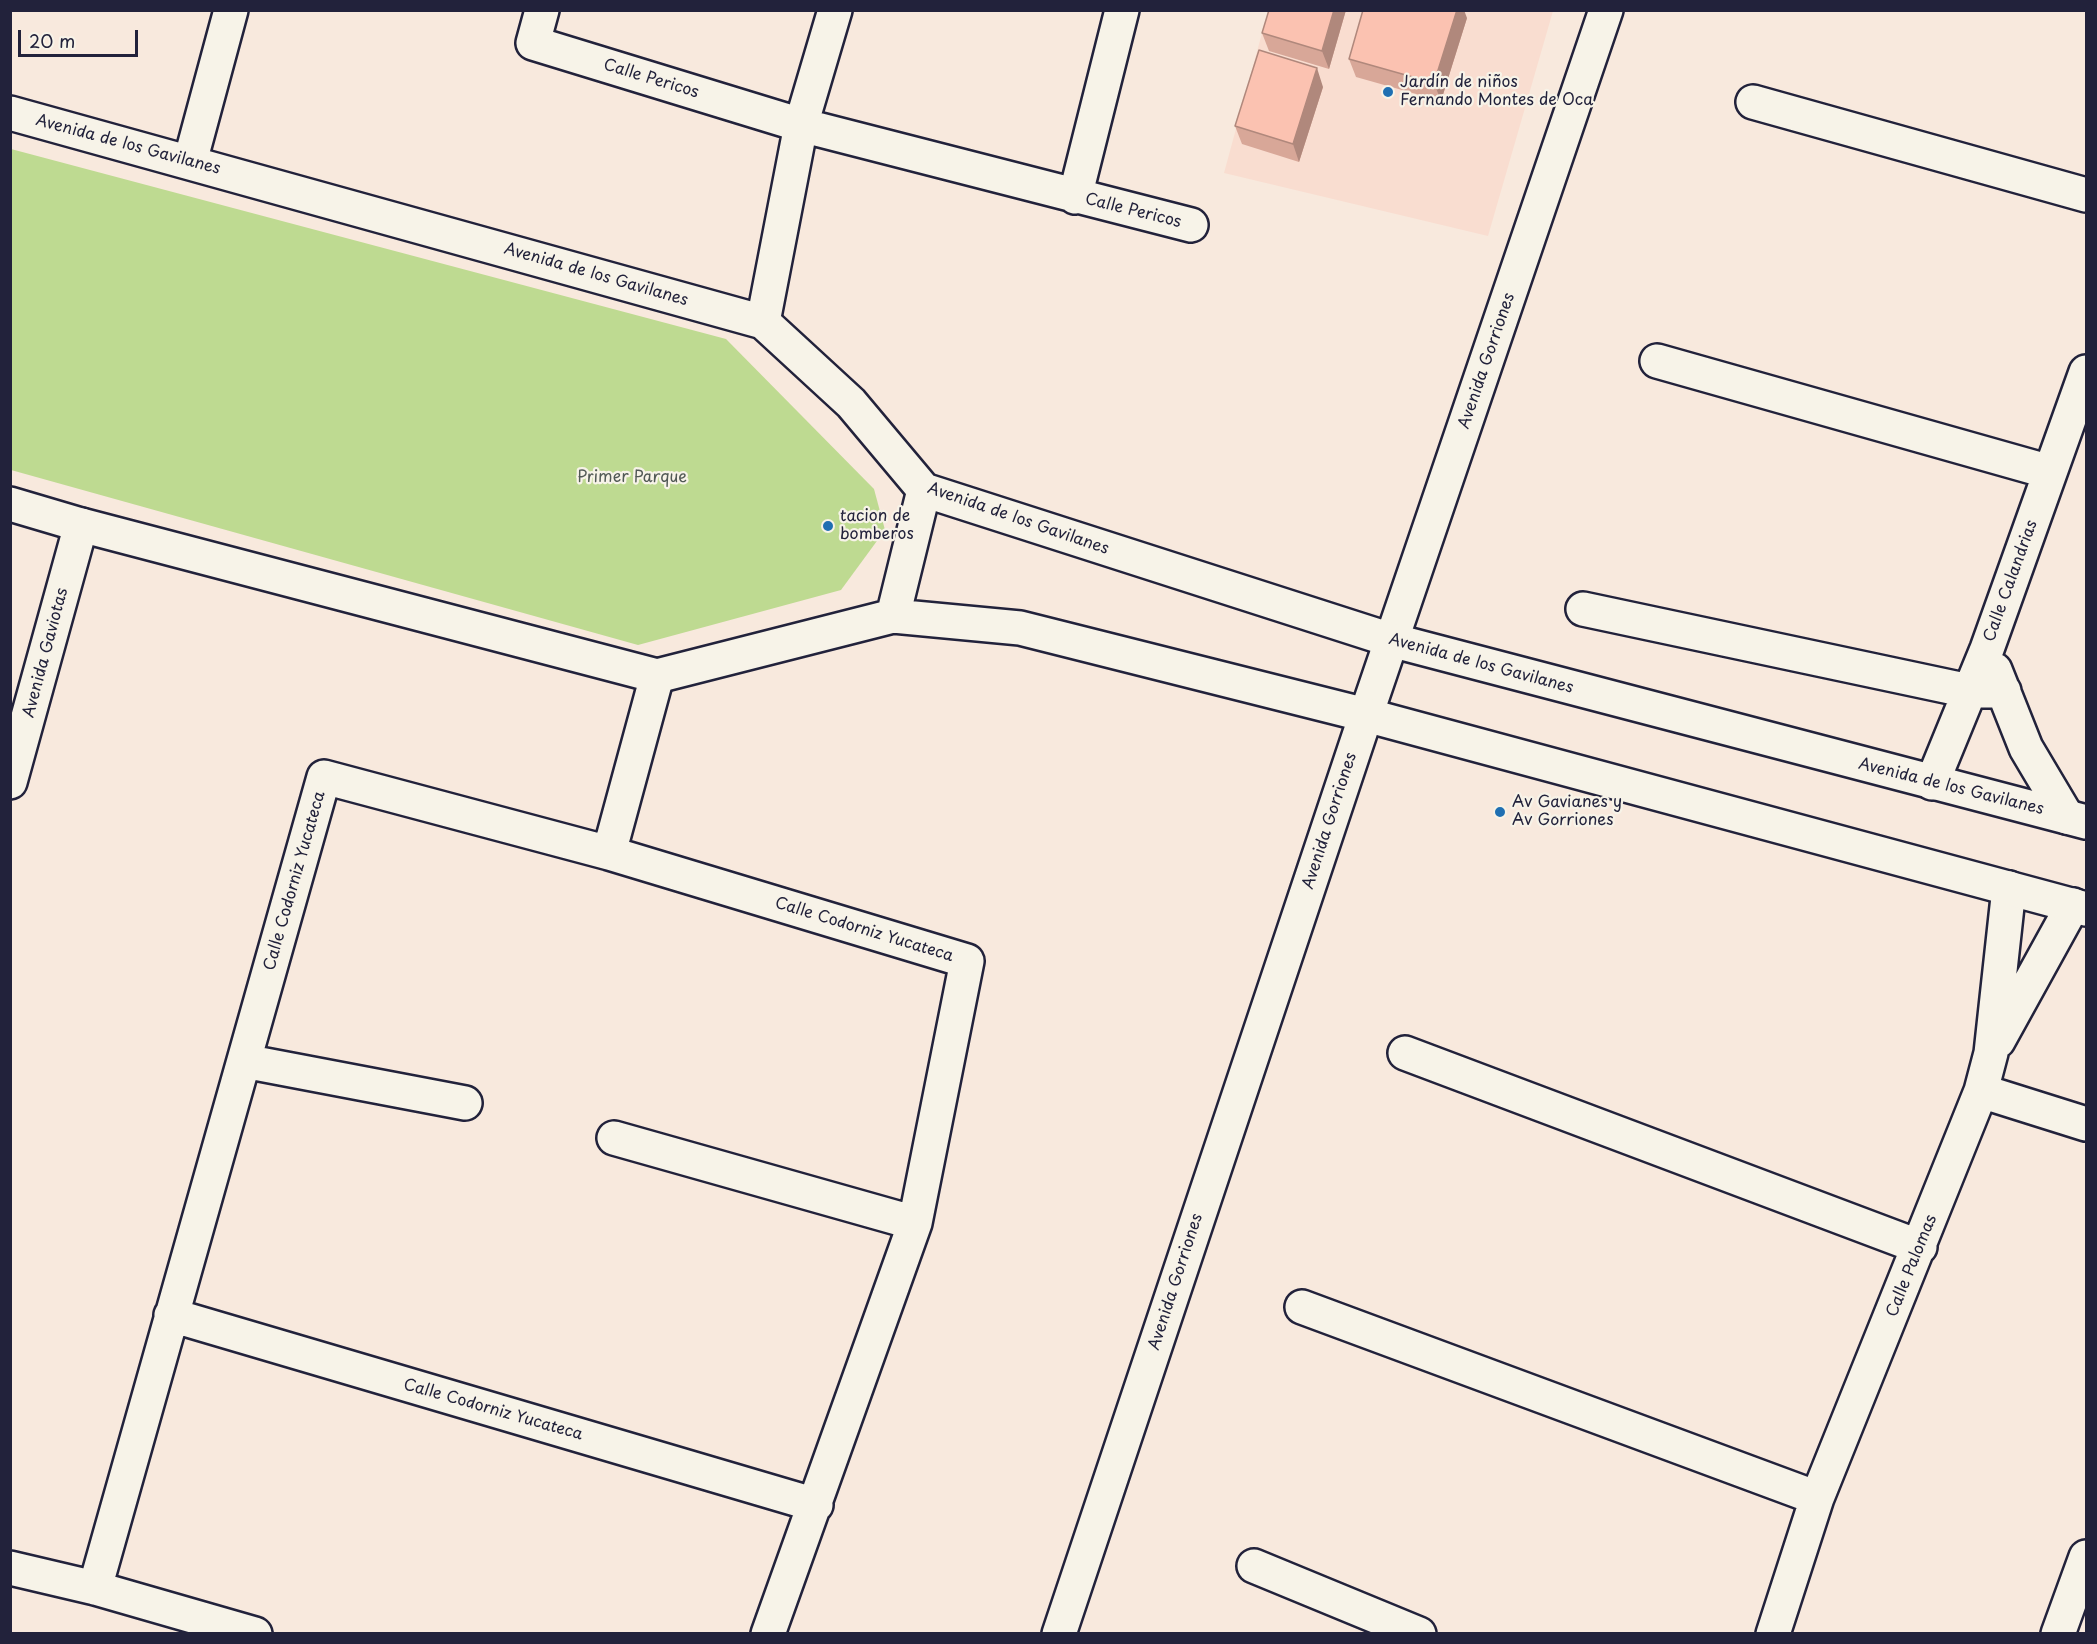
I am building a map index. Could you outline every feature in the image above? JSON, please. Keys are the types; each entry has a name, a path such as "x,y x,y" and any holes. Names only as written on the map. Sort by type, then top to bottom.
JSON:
{"street":[{"path":"190,162 231,10"},
{"name":"Calle Pericos","path":"542,10 533,44 801,125 1191,225"},
{"path":"762,322 801,125 835,10"},
{"name":"Calle Pericos","path":"1075,197 1122,10"},
{"name":"Avenida Gorriones","path":"1059,1634 1391,640 1606,10"},
{"path":"1753,102 2086,195"},
{"name":"Avenida de los Gavilanes","path":"10,113 762,322 851,403 924,490 1391,640 2077,819"},
{"path":"1657,361 2050,472"},
{"name":"Calle Calandrias","path":"2077,819 2026,748 1987,649 2086,372"},
{"path":"893,616 924,490"},
{"path":"10,504 81,525 657,676 893,616 1020,628 1366,715 2080,907 1991,1053"},
{"name":"Avenida Gaviotas","path":"10,782 81,525"},
{"path":"1583,609 1969,691 2004,691"},
{"path":"1932,783 1987,649"},
{"path":"609,853 657,676"},
{"name":"Calle Codorniz Yucateca","path":"95,1588 324,777 609,853 967,961 915,1223 768,1634"},
{"name":"Calle Palomas","path":"1773,1634 1817,1498 1981,1091 1991,1053 2008,888"},
{"path":"1405,1053 1920,1247"},
{"path":"244,1061 465,1103"},
{"path":"1981,1091 2086,1124"},
{"path":"614,1138 915,1223"},
{"path":"1302,1307 1817,1498"},
{"name":"Calle Codorniz Yucateca","path":"171,1315 816,1505"},
{"path":"2058,1634 2086,1557"},
{"path":"1254,1566 1419,1634"},
{"path":"10,1568 95,1588 255,1634"}],"shaded area":[{"name":"Jardín de niños Fernando Montes de Oca","path":"1268,11 1553,11 1488,236 1224,173"}],"green space":[{"name":"Primer Parque","path":"11,149 726,339 874,489 885,530 841,590 638,645 11,470"}],"building":[{"path":"1269,10 1334,10 1322,51 1262,33"},
{"path":"1363,10 1457,10 1434,83 1349,59"},
{"path":"1259,50 1317,68 1293,144 1235,126"}],"place":[{"name":"Jardín de niños Fernando Montes de Oca","path":"1388,92"},
{"name":"tacion de bomberos","path":"828,526"},
{"name":"Av Gavianes y Av Gorriones","path":"1500,812"}]}
